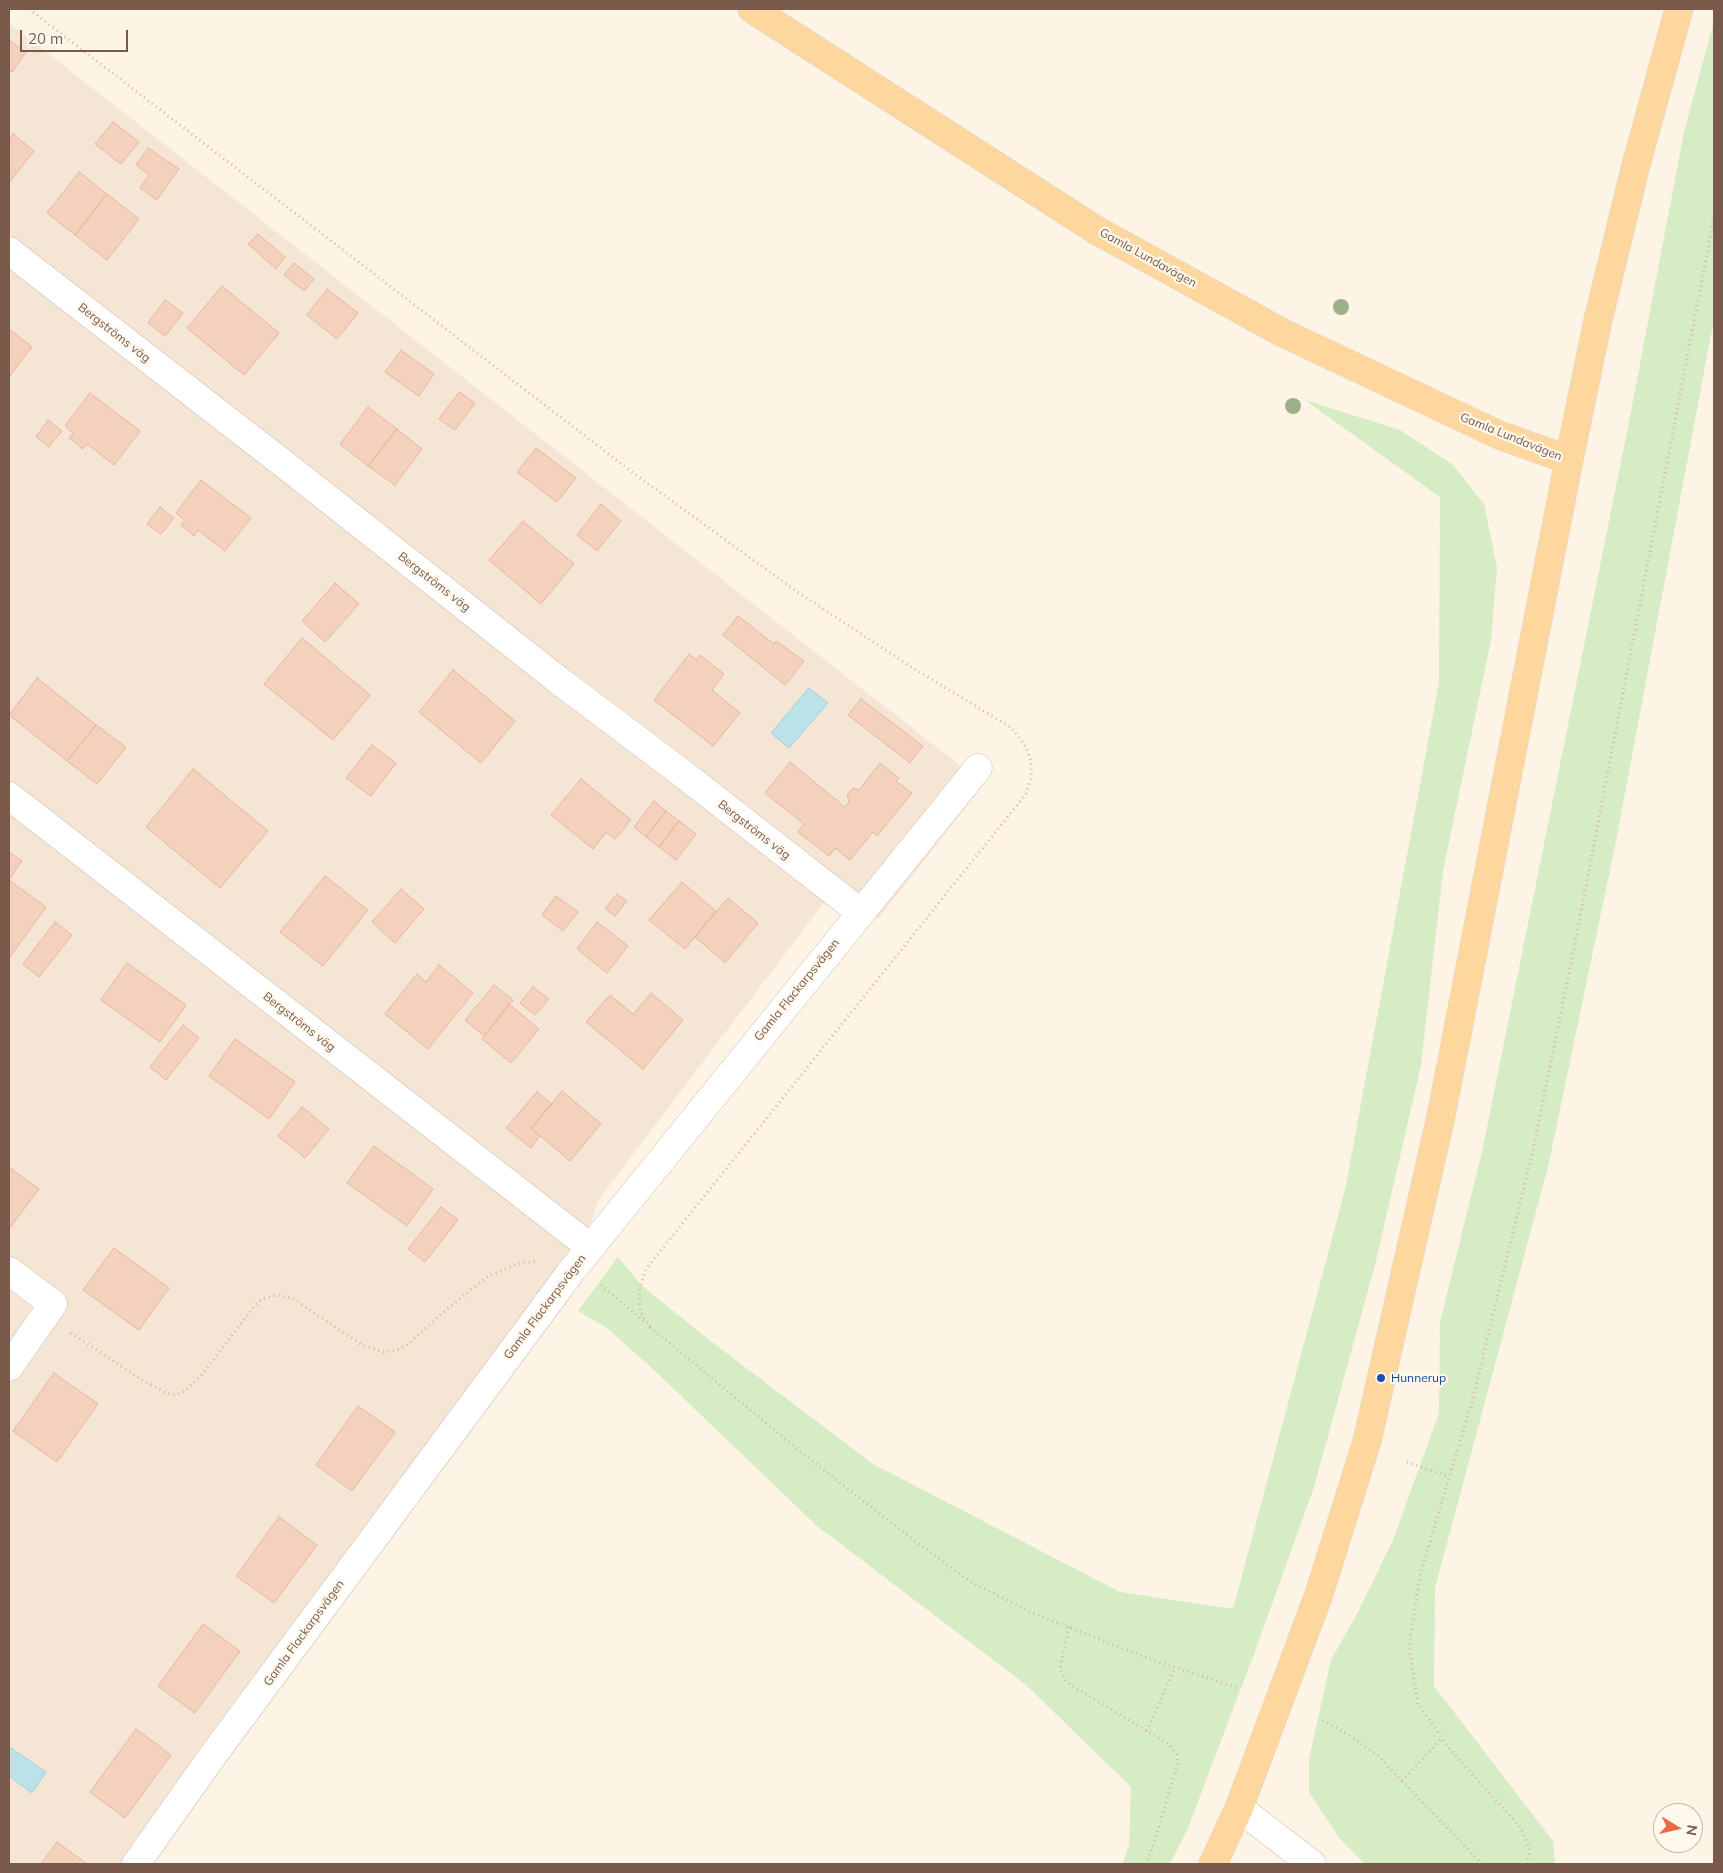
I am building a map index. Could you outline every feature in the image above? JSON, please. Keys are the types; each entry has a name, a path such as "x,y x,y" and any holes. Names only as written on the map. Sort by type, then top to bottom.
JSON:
{"main road":[{"name":"Gamla Lundavägen","path":"752,9 1096,230 1281,332 1499,435 1569,460"},
{"path":"1213,1864 1239,1808 1319,1594 1367,1441 1441,1116 1569,460 1601,310 1636,164 1679,9"}],"street":[{"name":"Bergströms väg","path":"9,251 557,679 678,770 860,912"},
{"name":"Gamla Flackarpsvägen","path":"136,1864 211,1758 579,1261 978,768"},
{"name":"Bergströms väg","path":"9,796 579,1261"},
{"path":"9,1271 53,1304 9,1367"},
{"path":"1239,1808 1312,1864"}],"path":[{"path":"29,9 640,478 796,591 913,668 1012,728 1026,747 1031,761 1031,779 1026,794 646,1269 640,1287 639,1302 642,1315 650,1328"},
{"path":"1526,1864 1530,1850 1521,1828 1442,1738 1418,1704 1409,1647 1420,1575 1472,1402 1533,1150 1714,217"},
{"path":"45,1316 142,1380 166,1393 176,1395 186,1391 193,1385 255,1305 262,1299 276,1295 292,1298 362,1345 384,1352 394,1351 407,1345 487,1277 516,1264 539,1261 579,1261 650,1328 801,1452 971,1582 1003,1600 1035,1614 1175,1667 1238,1688"},
{"path":"1407,1462 1449,1477"},
{"path":"1069,1627 1060,1668 1066,1682 1174,1749 1178,1763 1153,1846 1145,1864"},
{"path":"1147,1731 1175,1667"},
{"path":"1323,1720 1352,1737 1378,1756 1482,1864"},
{"path":"1402,1781 1442,1738"}],"shaded area":[{"path":"9,23 984,784 878,919 838,884 599,1199 577,1264 136,1864 9,1864"}],"green space":[{"path":"1714,21 1714,319 1615,846 1548,1167 1435,1588 1434,1686 1553,1841 1555,1864 1365,1864 1340,1839 1309,1792 1309,1759 1331,1660 1359,1610 1393,1540 1439,1413 1440,1322 1482,1152 1627,432 1684,132"},
{"path":"1305,400 1400,430 1452,464 1484,504 1497,568 1491,640 1443,871 1421,1065 1375,1265 1314,1487 1257,1646 1188,1828 1170,1864 1122,1864 1129,1845 1131,1787 1025,1684 817,1526 655,1371 607,1328 578,1311 618,1257 641,1285 708,1339 873,1464 1120,1592 1233,1609 1345,1190 1439,682 1440,497"}],"water":[{"path":"809,688 828,703 789,748 771,733"},
{"path":"11,1748 46,1772 32,1793 9,1776 9,1751"}],"building":[{"path":"9,40 26,52 12,72 9,70"},
{"path":"113,122 139,142 121,164 95,144"},
{"path":"13,134 34,151 9,183 9,139"},
{"path":"148,148 179,169 157,200 140,188 149,175 136,165"},
{"path":"79,172 107,194 75,235 47,213"},
{"path":"107,194 139,219 107,260 75,235"},
{"path":"258,234 285,257 276,269 248,244"},
{"path":"294,263 314,279 304,291 284,275"},
{"path":"222,286 279,333 244,375 187,328"},
{"path":"327,289 358,313 337,339 307,315"},
{"path":"165,300 183,313 165,336 148,323"},
{"path":"9,329 32,347 9,377"},
{"path":"401,350 434,374 419,396 385,372"},
{"path":"459,392 475,403 455,430 439,419"},
{"path":"90,393 140,431 114,465 87,444 83,449 69,438 73,433 65,426"},
{"path":"368,407 397,429 368,466 340,444"},
{"path":"48,420 62,431 49,447 36,437"},
{"path":"397,429 422,449 395,485 368,466"},
{"path":"536,448 576,478 557,502 517,472"},
{"path":"201,480 251,518 225,551 198,530 194,536 181,525 185,520 176,513"},
{"path":"601,504 621,521 597,551 577,535"},
{"path":"160,507 174,518 161,534 147,524"},
{"path":"523,521 574,564 541,604 489,560"},
{"path":"335,583 359,604 325,642 302,621"},
{"path":"738,616 774,644 776,641 804,661 785,685 723,635"},
{"path":"302,638 370,695 333,740 264,684"},
{"path":"689,654 697,660 700,655 724,674 712,690 740,713 713,746 654,700"},
{"path":"453,670 515,721 481,763 419,712"},
{"path":"37,678 96,725 67,761 9,715"},
{"path":"861,699 923,746 910,763 848,715"},
{"path":"96,725 126,747 97,784 67,761"},
{"path":"372,745 396,763 371,796 346,778"},
{"path":"790,762 845,807 849,802 847,795 853,788 859,790 880,763 899,778 896,781 912,793 877,836 873,832 850,860 835,848 829,856 798,832 804,824 765,793"},
{"path":"193,769 268,831 220,888 146,827"},
{"path":"581,779 631,820 615,839 606,832 593,849 551,815"},
{"path":"654,801 666,811 646,837 634,827"},
{"path":"666,811 679,821 659,847 646,837"},
{"path":"679,821 696,834 676,860 659,847"},
{"path":"9,852 22,861 9,880"},
{"path":"325,876 368,910 323,966 280,932"},
{"path":"9,880 46,907 9,958"},
{"path":"682,882 716,911 685,949 649,920"},
{"path":"401,889 424,909 395,943 372,922"},
{"path":"617,894 627,901 615,916 605,909"},
{"path":"556,896 578,912 563,931 542,915"},
{"path":"728,898 758,923 725,963 695,937"},
{"path":"55,922 72,935 39,977 23,964"},
{"path":"597,922 628,946 607,973 577,949"},
{"path":"127,963 186,1005 160,1042 101,1000"},
{"path":"439,965 473,993 428,1049 385,1014 417,974 426,982"},
{"path":"494,985 513,1000 484,1036 465,1020"},
{"path":"533,987 549,999 535,1015 520,1003"},
{"path":"651,993 683,1020 643,1069 586,1022 610,995 633,1014"},
{"path":"509,1004 539,1029 511,1063 482,1039"},
{"path":"183,1025 199,1038 166,1080 150,1067"},
{"path":"235,1039 295,1082 269,1119 209,1076"},
{"path":"562,1091 601,1124 570,1161 531,1128"},
{"path":"537,1092 552,1104 531,1128 540,1136 531,1148 506,1128"},
{"path":"302,1107 329,1129 305,1158 278,1136"},
{"path":"374,1146 433,1189 407,1226 347,1183"},
{"path":"9,1167 39,1189 9,1229"},
{"path":"441,1207 458,1220 425,1262 408,1249"},
{"path":"114,1248 169,1288 139,1330 83,1290"},
{"path":"54,1373 98,1404 57,1462 13,1431"},
{"path":"358,1406 395,1432 352,1491 316,1465"},
{"path":"279,1517 317,1545 274,1603 236,1576"},
{"path":"203,1624 240,1651 195,1713 158,1686"},
{"path":"136,1729 171,1755 125,1818 90,1792"},
{"path":"57,1842 87,1864 41,1864"}],"place":[{"name":"Hunnerup","path":"1381,1378"}]}
